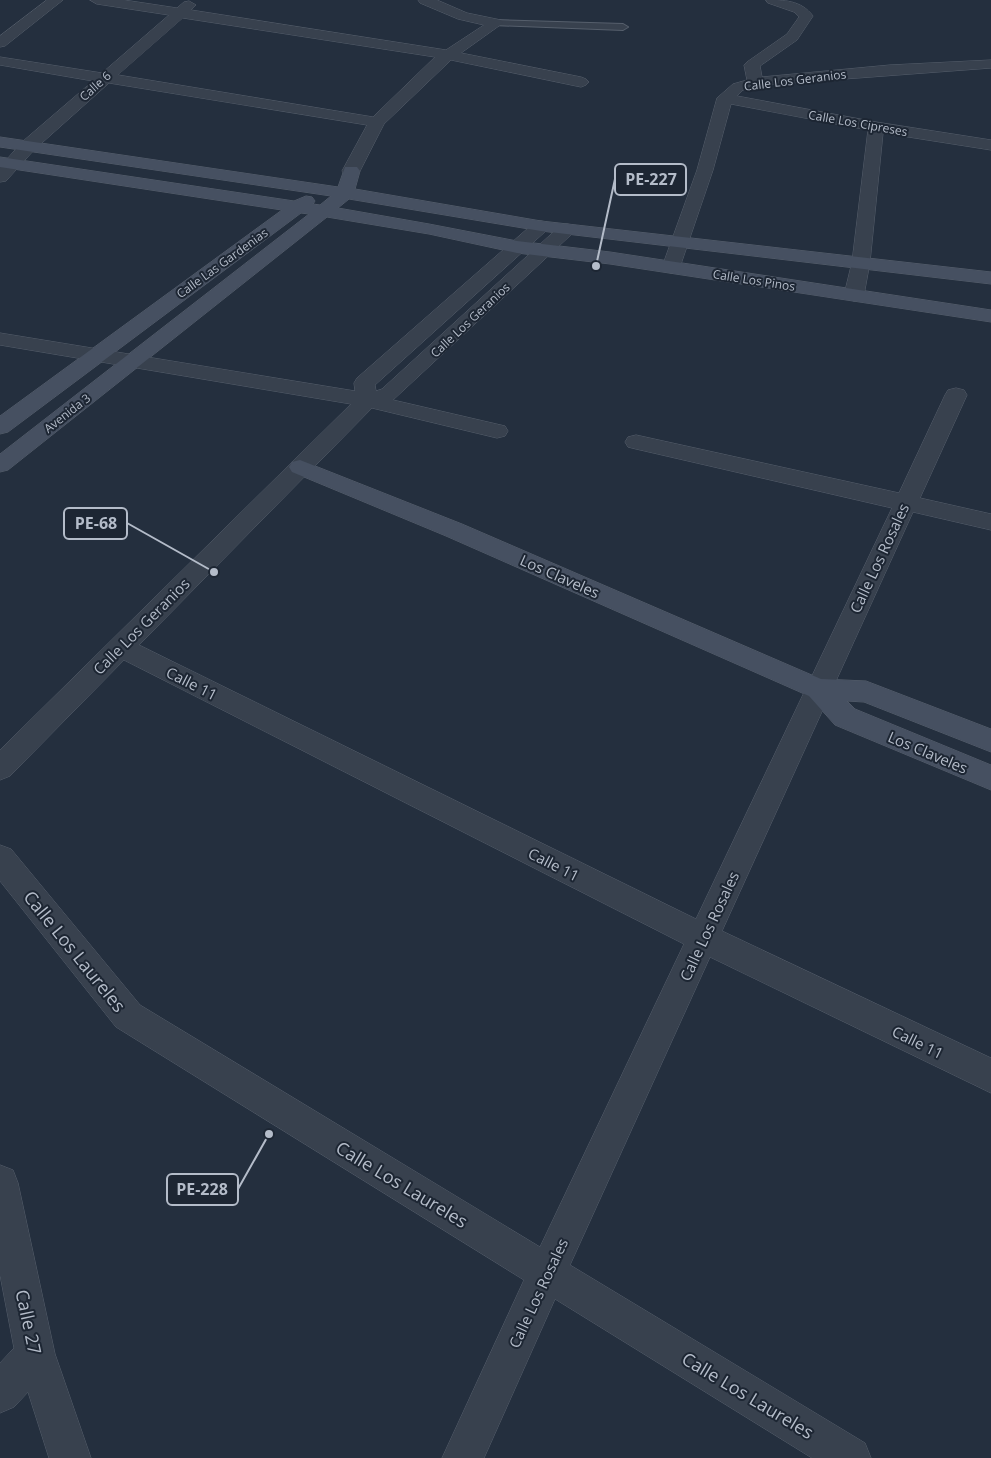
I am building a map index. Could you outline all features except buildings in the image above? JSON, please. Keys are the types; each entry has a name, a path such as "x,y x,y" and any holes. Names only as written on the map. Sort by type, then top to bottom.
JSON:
{"street":[{"path":"0,43 56,0"},
{"path":"97,0 447,56 581,82"},
{"name":"Calle 6","path":"0,177 6,163 195,0"},
{"path":"425,0 463,16 496,23"},
{"path":"755,82 752,65 792,37 806,16 799,10 773,0"},
{"path":"346,193 351,171 377,122 438,62 496,23"},
{"path":"0,61 377,122"},
{"name":"Calle Los Geranios","path":"671,267 705,170 725,98 738,86 755,82 890,70 990,64"},
{"name":"Calle Los Cipreses","path":"725,98 876,127 991,144"},
{"path":"854,295 861,262 876,127"},
{"name":"Calle Los Pinos","path":"0,142 322,189 540,226 991,278"},
{"name":"Calle Los Pinos","path":"6,163 298,207 517,247 671,267 991,316"},
{"name":"Calle Las Gardenias","path":"94,356 322,189 351,171"},
{"name":"Calle Las Gardenias","path":"133,362 346,193"},
{"name":"Calle Los Geranios","path":"367,400 364,383 540,226"},
{"name":"Calle Los Geranios","path":"0,768 367,400 389,394 567,229"},
{"path":"0,339 367,400 497,431"},
{"name":"Avenida 3","path":"0,427 94,356"},
{"name":"Avenida 3","path":"0,465 133,362"},
{"name":"Calle Los Rosales","path":"463,1458 547,1272 956,395"},
{"path":"636,442 991,522"},
{"name":"Los Claveles","path":"300,467 463,534 818,689 866,692 991,742"},
{"name":"Calle 11","path":"120,647 703,938 991,1076"},
{"name":"Los Claveles","path":"818,689 845,717 991,778"},
{"name":"Calle Los Laureles","path":"0,858 128,1016 850,1458"},
{"name":"Calle 27","path":"0,1183 35,1354 70,1458"},
{"path":"0,1393 35,1354"}],"lane":[{"path":"496,23 623,27"}],"place":[{"name":"PE-227","path":"596,266"},
{"name":"PE-68","path":"214,572"},
{"name":"PE-228","path":"269,1134"}]}
